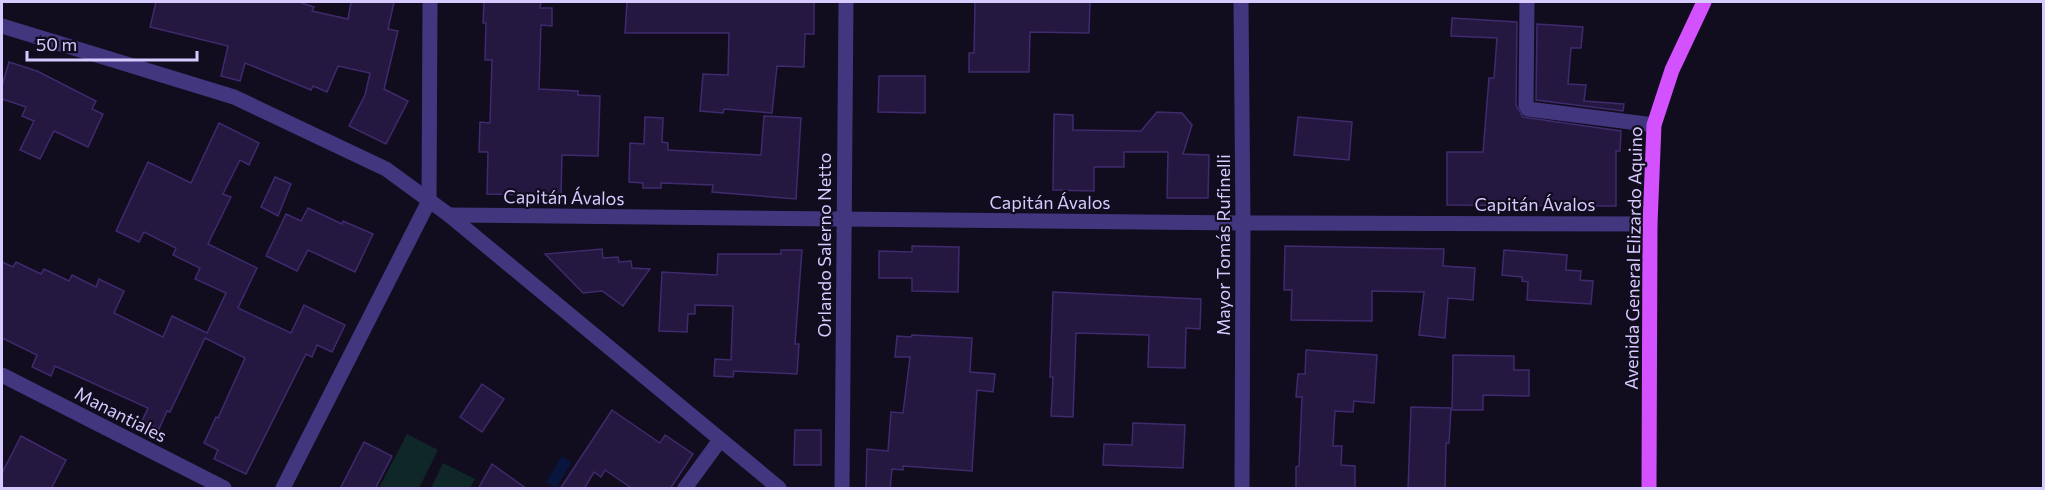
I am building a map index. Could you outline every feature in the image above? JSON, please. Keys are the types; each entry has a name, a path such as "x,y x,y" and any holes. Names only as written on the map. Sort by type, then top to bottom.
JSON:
{"main road":[{"name":"Avenida General Elizardo Aquino","path":"1648,489 1650,224 1654,125 1672,70 1704,2"}],"street":[{"path":"283,489 429,201 430,2"},
{"name":"Orlando Salerno Netto","path":"842,489 846,2"},
{"name":"Mayor Tomás Rufinelli","path":"1241,2 1242,489"},
{"path":"1527,2 1526,105 1528,109 1654,125"},
{"path":"2,26 234,97 386,170 449,215 779,489"},
{"name":"Capitán Ávalos","path":"449,215 1243,223 1650,224"},
{"name":"Manantiales","path":"2,375 224,489"},
{"path":"685,489 720,440"}],"green space":[{"path":"407,434 438,450 419,488 379,488"},
{"path":"443,463 475,479 470,488 431,488"}],"water":[{"path":"562,456 572,462 556,488 546,482"}],"building":[{"path":"156,2 299,2 314,7 312,11 348,19 351,2 394,2 388,29 398,31 384,89 408,101 386,144 349,126 365,95 370,73 338,66 327,92 313,86 311,90 245,63 240,81 221,76 228,46 150,27"},
{"path":"484,2 541,2 540,8 552,8 552,26 541,25 539,89 578,91 578,95 600,96 598,156 562,155 561,196 487,194 488,152 479,152 480,122 490,123 492,60 485,60"},
{"path":"627,2 814,2 814,34 805,34 804,67 777,66 772,113 724,109 723,113 700,111 703,74 728,75 729,33 625,33"},
{"path":"975,2 1090,2 1089,33 1030,32 1029,72 969,72 969,53 974,53"},
{"path":"1452,18 1517,22 1516,105 1523,117 1621,131 1620,151 1616,151 1616,206 1447,205 1447,152 1483,152 1489,78 1494,78 1497,38 1451,36"},
{"path":"1537,24 1583,27 1581,48 1571,48 1568,84 1586,85 1584,101 1624,104 1623,111 1536,100"},
{"path":"9,62 37,71 96,101 92,109 103,114 88,147 54,131 40,159 20,150 34,121 22,116 26,107 2,99 2,86"},
{"path":"879,76 925,76 925,113 878,112"},
{"path":"1157,112 1182,113 1192,125 1183,154 1209,155 1208,198 1167,198 1168,152 1124,152 1124,167 1094,167 1094,191 1053,190 1054,114 1073,115 1073,130 1141,131"},
{"path":"764,116 801,118 796,199 712,192 713,185 661,183 661,188 643,188 643,183 629,182 630,143 644,144 645,117 663,118 662,142 668,143 668,150 761,155"},
{"path":"1298,117 1352,122 1349,160 1294,155"},
{"path":"219,123 259,143 249,165 240,160 223,194 231,197 208,244 257,268 238,308 291,333 304,305 345,325 332,352 317,345 312,357 306,354 246,474 214,459 218,450 204,443 245,358 205,338 170,412 167,411 159,429 142,421 148,408 55,366 51,376 32,367 37,355 2,338 2,262 13,267 16,262 41,274 44,269 69,281 72,275 96,287 99,279 124,291 114,313 163,337 172,316 207,333 226,293 195,279 200,268 173,255 176,248 144,232 139,242 116,231 148,162 191,183"},
{"path":"275,177 291,184 278,216 261,207"},
{"path":"308,208 342,224 343,221 373,234 355,272 308,250 297,271 266,256 286,214 301,221"},
{"path":"912,246 959,247 958,292 912,291 912,278 879,278 879,251 912,252"},
{"path":"1285,246 1444,249 1443,266 1475,268 1473,300 1448,298 1445,338 1419,335 1424,292 1372,291 1372,321 1291,320 1292,290 1284,290"},
{"path":"602,249 603,258 618,257 619,262 631,261 632,268 650,269 623,306 602,291 583,293 545,254"},
{"path":"781,250 802,250 795,344 799,344 797,374 734,371 733,377 714,376 715,359 731,360 733,306 695,305 695,314 688,314 687,332 659,331 662,272 717,275 718,254 781,254"},
{"path":"1504,250 1567,255 1566,270 1581,271 1580,280 1593,281 1591,304 1527,300 1528,282 1522,281 1522,277 1502,275"},
{"path":"1053,292 1201,299 1200,329 1186,328 1185,368 1148,367 1149,335 1076,333 1073,417 1051,416"},
{"path":"912,335 972,338 970,372 995,374 993,392 977,390 972,471 903,466 903,470 892,469 890,489 866,489 867,449 888,451 891,412 903,413 910,357 895,357 897,336 911,337"},
{"path":"1306,350 1377,355 1374,403 1354,401 1353,412 1335,411 1333,446 1342,446 1341,465 1355,466 1355,489 1296,489 1302,397 1296,397 1298,374 1305,374"},
{"path":"1453,355 1514,356 1514,370 1529,370 1529,396 1483,395 1483,410 1452,410"},
{"path":"482,384 504,399 482,432 460,417"},
{"path":"1411,407 1451,408 1449,443 1446,443 1445,489 1408,489"},
{"path":"612,410 660,443 665,435 693,454 670,489 633,489 605,470 601,477 594,472 584,489 560,489"},
{"path":"1133,423 1185,425 1183,468 1103,465 1104,444 1132,445"},
{"path":"795,430 821,430 821,465 794,465"},
{"path":"21,436 66,460 51,489 2,489 2,473"},
{"path":"364,442 392,456 375,489 340,489"},
{"path":"492,464 527,489 478,489"}]}
